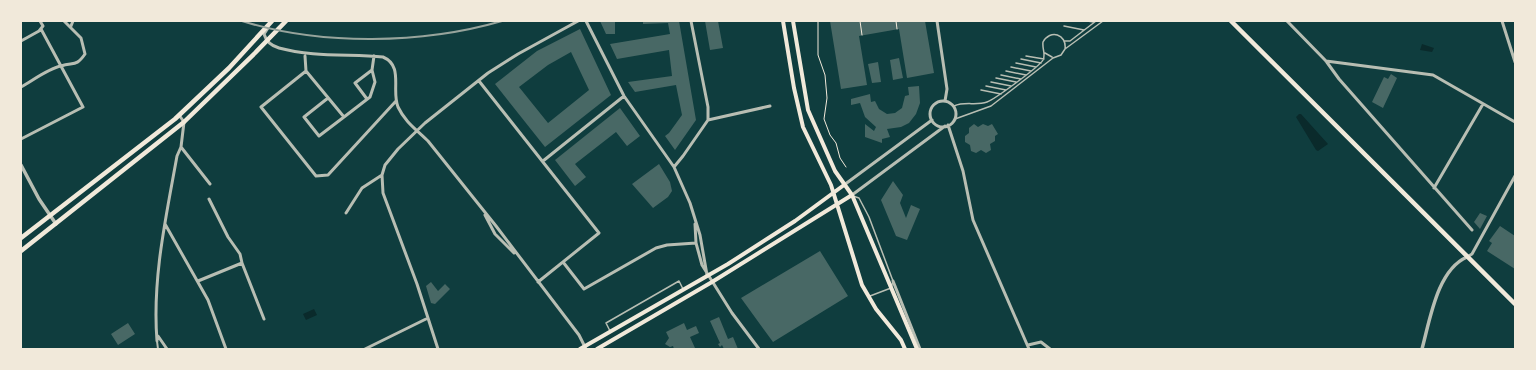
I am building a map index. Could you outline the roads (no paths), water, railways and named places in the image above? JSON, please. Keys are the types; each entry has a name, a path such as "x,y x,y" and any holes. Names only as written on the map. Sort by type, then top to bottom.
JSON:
{"main road":[{"path":"21,238 50,217 179,115 229,68 272,21"},
{"path":"21,251 184,122 267,41 285,21"},
{"path":"783,21 794,88 804,127 833,193 859,277 868,297 905,349"},
{"path":"793,21 808,110 835,171 852,196 919,349"},
{"path":"1231,21 1515,304"},
{"path":"580,349 586,348 795,221 844,185"},
{"path":"598,349 712,282 836,204 852,196"}],"street":[{"path":"21,87 61,66 72,65 80,60 85,54 81,38 71,26 64,21"},
{"path":"71,26 74,21"},
{"path":"272,21 264,34 267,41 278,48 306,52 383,57 393,64 396,71 396,101 402,114 411,126 418,130 504,236 579,335 586,348"},
{"path":"438,349 383,193 382,175 385,165 390,157 418,130 479,81 518,54 578,21"},
{"path":"586,21 624,96 674,167 690,203 700,235 707,275"},
{"path":"674,167 708,120 708,107 691,21"},
{"path":"852,196 955,119 956,115 947,92 937,21"},
{"path":"1286,21 1326,61 1339,79 1472,230"},
{"path":"1502,21 1515,62"},
{"path":"21,139 83,107 41,29 42,22"},
{"path":"21,41 41,29"},
{"path":"306,56 306,71 344,117"},
{"path":"328,98 304,117 319,136 370,97 375,82 372,70 374,56"},
{"path":"1326,61 1433,76 1515,122"},
{"path":"367,99 355,83 372,70"},
{"path":"306,71 261,107 316,176 328,176 396,101"},
{"path":"479,81 599,233 538,282"},
{"path":"945,101 947,92"},
{"path":"543,161 624,96"},
{"path":"947,126 937,125 932,120 930,114 936,103 945,101 952,105"},
{"path":"1434,188 1483,104"},
{"path":"708,120 770,106"},
{"path":"158,349 157,334 160,247 177,156 181,147 184,122 179,115"},
{"path":"844,185 932,120"},
{"path":"947,126 963,171 973,220 1028,347 1041,342 1050,349"},
{"path":"181,147 210,184"},
{"path":"21,165 50,217 56,224"},
{"path":"346,212 362,188 382,175"},
{"path":"1422,349 1436,294 1456,264 1472,254 1515,176"},
{"path":"209,199 228,238 240,254 242,263 264,319"},
{"path":"482,210 495,234 517,255"},
{"path":"694,218 696,243 700,262 732,313 759,349"},
{"path":"165,224 208,300 226,349"},
{"path":"563,262 584,289 656,248 667,245 696,243"},
{"path":"198,281 242,263"},
{"path":"893,281 919,349"},
{"path":"1508,297 1515,297"},
{"path":"364,349 428,318"},
{"path":"157,334 167,349"}],"lane":[{"path":"1086,21 1095,22"},
{"path":"955,119 991,106 1053,58 1061,56 1065,49 1103,21"},
{"path":"952,105 960,103 986,102 1001,94 1040,64 1044,59 1042,45 1047,36 1057,35 1064,40 1070,41 1095,22"},
{"path":"1064,26 1084,30"},
{"path":"1064,40 1065,49"},
{"path":"1044,52 1053,58"},
{"path":"1026,56 1044,59"},
{"path":"1021,59 1040,64"},
{"path":"1016,63 1036,67"},
{"path":"1011,67 1030,71"},
{"path":"1006,71 1026,75"},
{"path":"1001,75 1021,79"},
{"path":"996,78 1016,82"},
{"path":"991,82 1011,86"},
{"path":"986,86 1006,90"},
{"path":"981,90 1001,94"},
{"path":"852,196 859,198 869,217 893,281 891,288 868,297"},
{"path":"611,333 606,323 679,281 684,289"}],"water":[{"path":"1422,44 1434,48 1432,52 1420,50"},
{"path":"1301,114 1328,144 1318,151 1316,150 1296,117"},
{"path":"314,309 317,315 306,320 303,314"}],"railway":[{"path":"242,21 305,35 372,39 406,38 439,34 471,29 502,21"}]}
